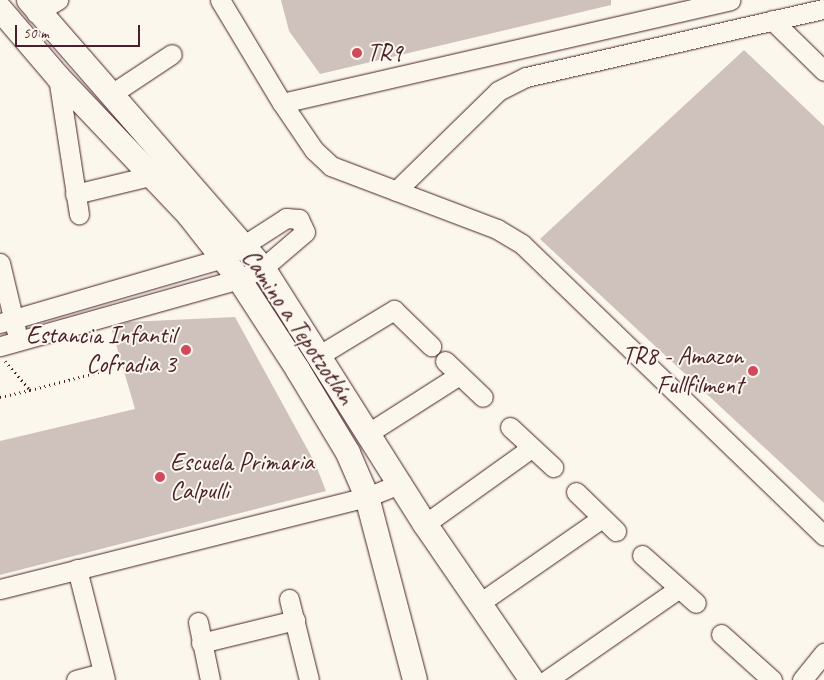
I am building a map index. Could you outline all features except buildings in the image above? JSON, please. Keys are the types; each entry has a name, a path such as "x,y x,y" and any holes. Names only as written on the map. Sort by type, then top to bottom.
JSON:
{"main road":[{"name":"Camino a Tepotzotlán","path":"32,6 110,95 203,196 234,252 239,279 348,453 367,497 415,680"},
{"name":"Camino a Tepotzotlán","path":"0,9 58,77 150,176 234,252 263,268 318,356 370,432 425,524 481,602 532,680"}],"street":[{"path":"32,6 58,0"},
{"path":"282,103 730,0"},
{"path":"221,1 282,103 314,150 331,166 497,229 522,244 824,536"},
{"path":"396,192 498,91 526,77 817,10 824,26"},
{"path":"772,20 824,71"},
{"path":"110,95 172,54"},
{"path":"58,77 79,214"},
{"path":"75,194 150,176"},
{"path":"0,346 239,279 263,268 302,239 306,232 299,219 286,218 234,252 7,321"},
{"path":"0,263 7,321 19,341"},
{"path":"318,356 394,310 431,346"},
{"path":"445,361 484,397"},
{"path":"370,432 458,375"},
{"path":"510,427 553,467"},
{"path":"425,524 531,448"},
{"path":"0,589 367,497 400,484"},
{"path":"576,492 616,531"},
{"path":"481,602 602,518"},
{"path":"642,555 696,603"},
{"path":"76,680 104,676 77,569"},
{"path":"547,680 678,589"},
{"path":"289,599 309,680"},
{"path":"201,643 295,620"},
{"path":"198,622 210,680"},
{"path":"721,634 772,680"},
{"path":"802,680 824,653"}],"path":[{"path":"0,354 30,390"},
{"path":"0,398 114,368"}],"place":[{"name":"TR9","path":"357,53"},
{"name":"Estancia Infantil Cofradia 3","path":"186,350"},
{"name":"TR8 - Amazon Fullfilment","path":"753,371"},
{"name":"Escuela Primaria Calpulli","path":"160,477"}]}
